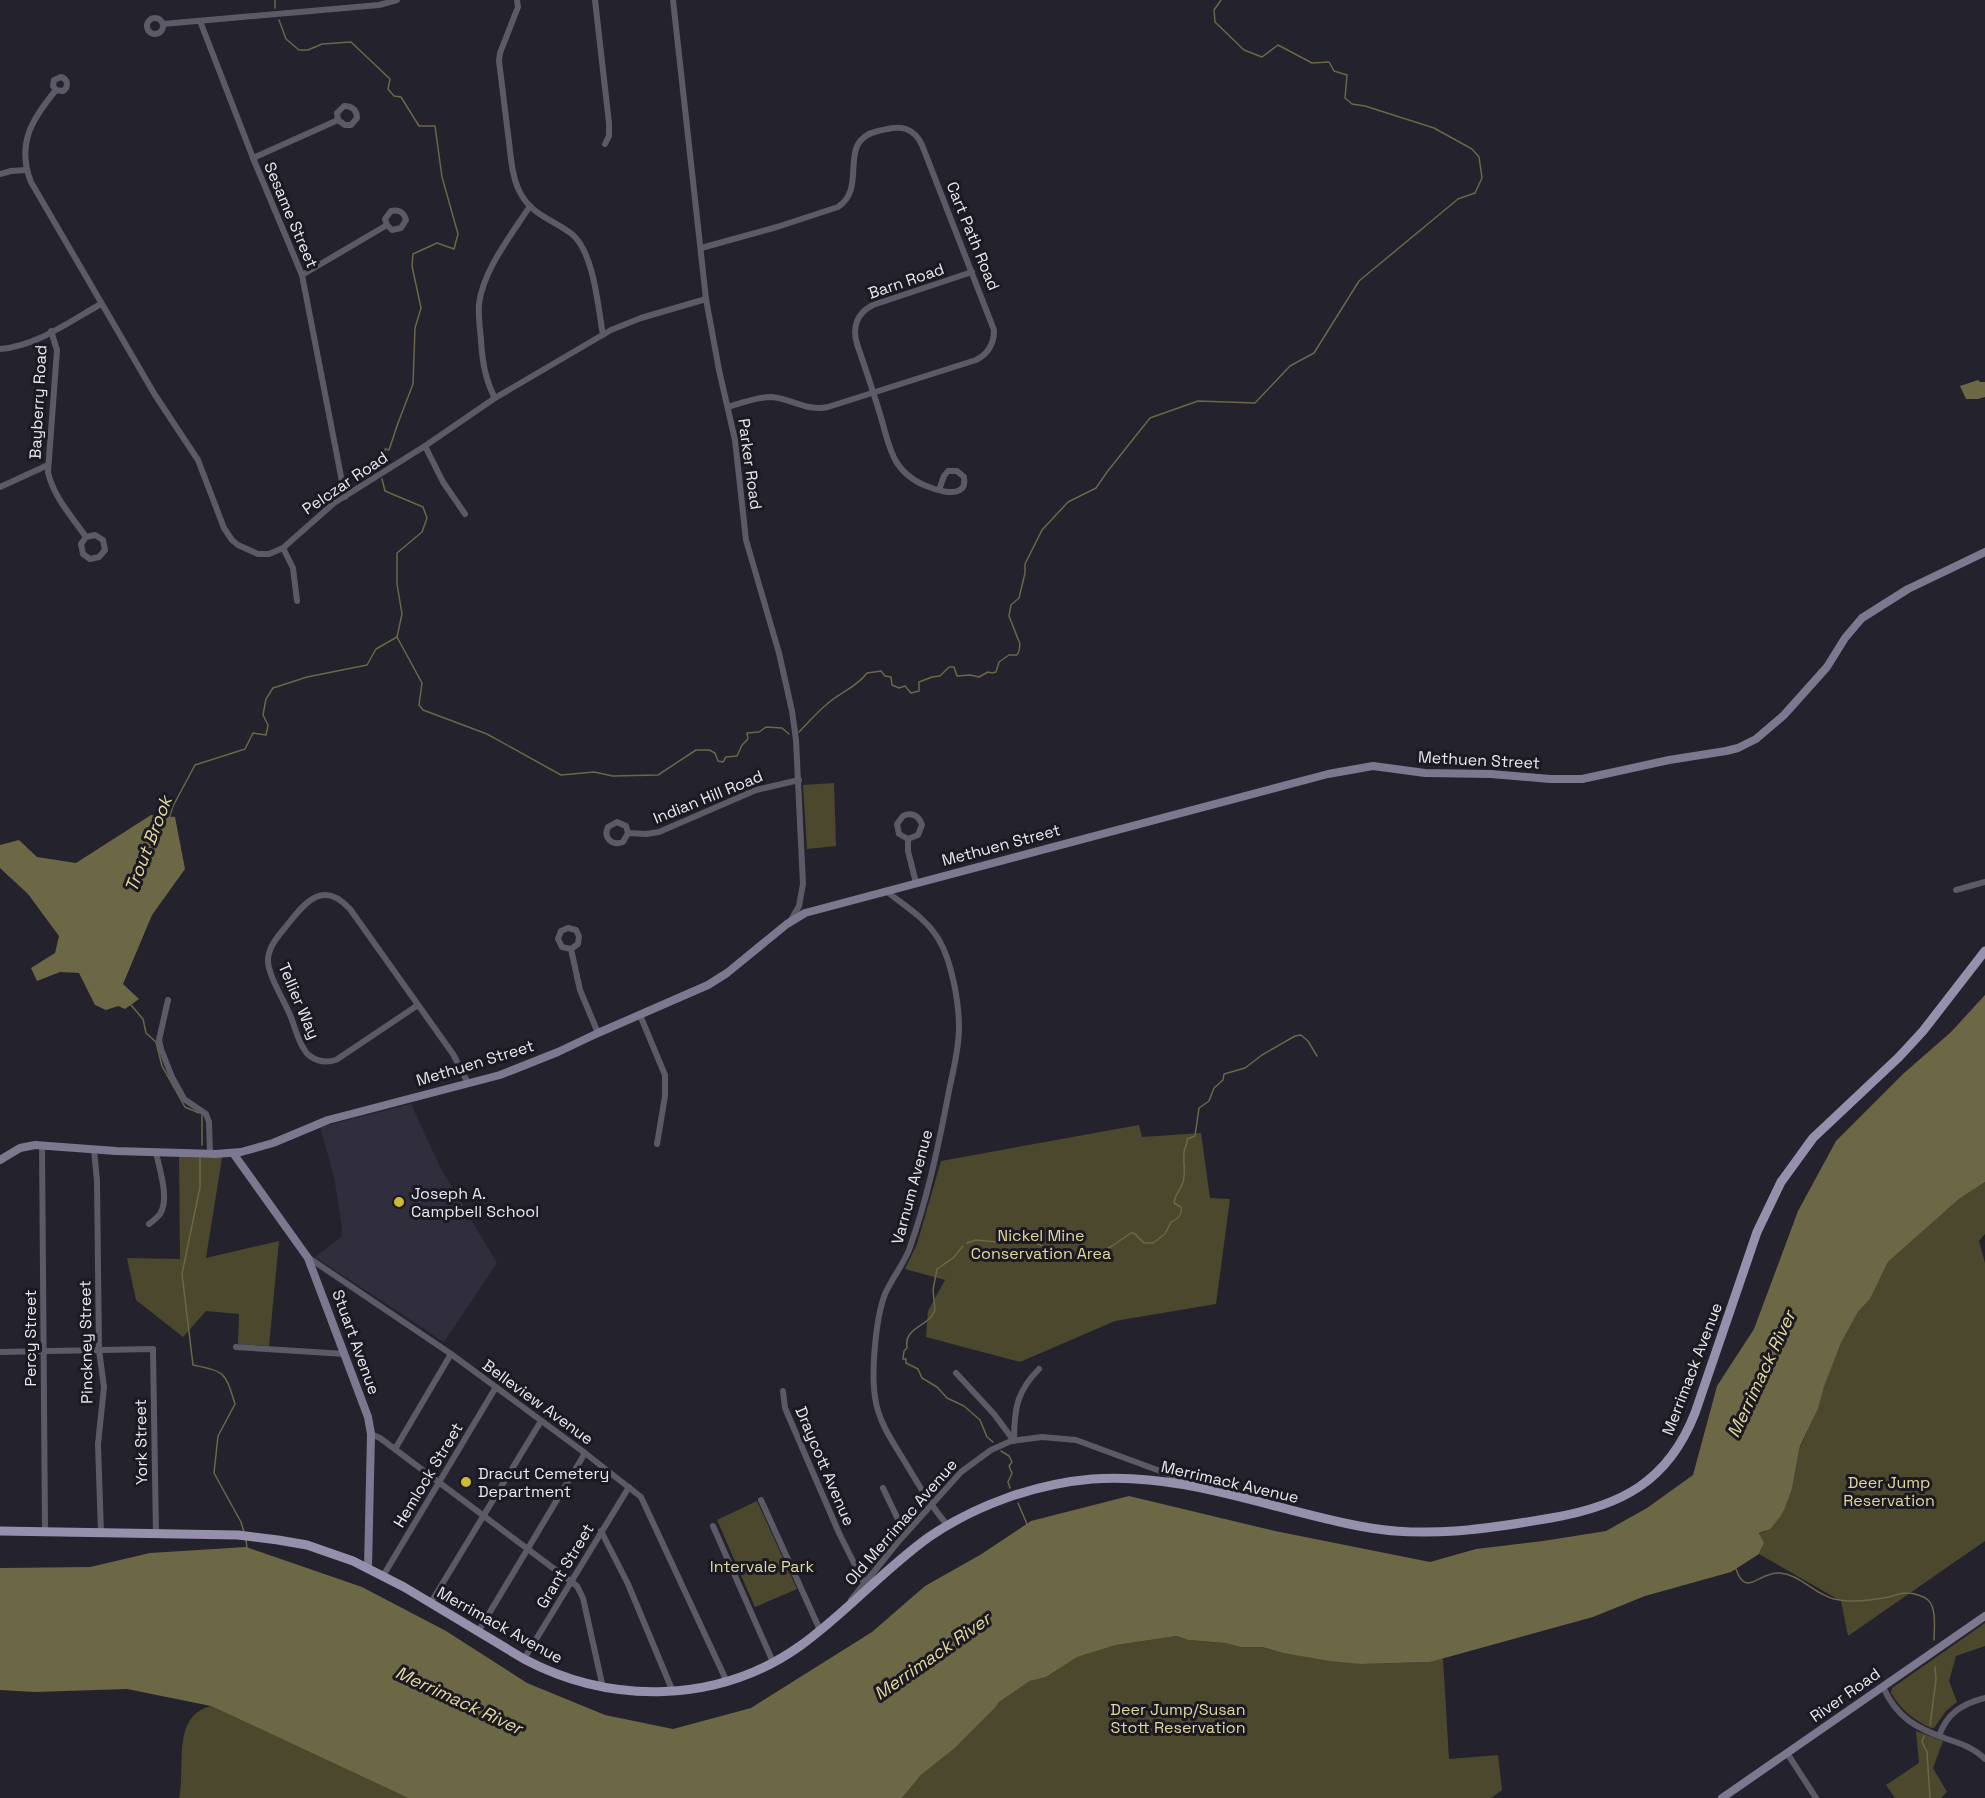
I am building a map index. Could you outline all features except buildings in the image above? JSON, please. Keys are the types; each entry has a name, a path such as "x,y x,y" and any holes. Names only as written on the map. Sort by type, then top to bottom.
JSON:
{"main road":[{"name":"Merrimack Avenue","path":"0,1531 238,1535 307,1545 336,1554 368,1568 524,1659 568,1679 603,1688 642,1693 673,1692 727,1682 773,1662 800,1646 900,1560 948,1526 988,1505 1015,1495 1074,1481 1138,1478 1167,1481 1357,1526 1390,1531 1467,1532 1578,1513 1610,1503 1640,1486 1668,1462 1689,1429 1757,1232 1781,1182 1813,1138 1899,1057 1923,1031 1985,951"}],"street":[{"path":"163,24 379,5 397,0"},
{"path":"517,0 518,8 499,61 515,177 522,196 530,206 544,218 573,236 584,250 603,335"},
{"path":"595,0 609,123 609,136 605,144"},
{"name":"Parker Road","path":"673,0 706,300 737,452 746,540 772,625 786,681 796,740 802,893 799,906 786,925"},
{"name":"Sesame Street","path":"200,21 253,158 302,275 345,497"},
{"path":"56,90 41,107 32,123 25,151 27,170 39,197 155,395 198,460 218,516 227,534 238,545 258,554 269,554 284,548 293,568 297,601"},
{"path":"253,158 338,120"},
{"name":"Cart Path Road","path":"701,248 770,230 838,207 845,201 853,185 854,155 859,143 870,133 897,128 910,131 920,141 994,330 992,344 987,352 976,360 874,393 816,409 773,397 759,398 728,407"},
{"path":"0,174 27,170"},
{"path":"495,398 486,379 483,364 479,325 480,298 487,277 530,206"},
{"path":"302,275 387,225"},
{"name":"Barn Road","path":"874,393 856,339 856,323 862,312 879,302 972,272"},
{"name":"Pelczar Road","path":"284,548 318,516 495,398 631,321 706,300"},
{"path":"0,349 24,345 101,304"},
{"name":"Bayberry Road","path":"51,331 57,350 48,465 53,488 86,537"},
{"path":"874,393 892,453 898,464 913,479 939,490 959,492 965,484 963,475 955,470 948,471 939,490"},
{"path":"425,446 442,482 465,514"},
{"path":"0,487 48,465"},
{"name":"Bayberry Road","path":"95,535 102,539 105,548 100,556 92,559 83,555 81,546 86,537 95,535"},
{"name":"Methuen Street","path":"0,1160 26,1146 42,1145 210,1154 233,1153 273,1143 327,1120 517,1069 708,986 786,925 813,910 1354,768 1381,766 1425,773 1582,779 1738,748 1756,739 1784,715 1827,667 1845,638 1862,618 1908,589 1985,552"},
{"name":"Indian Hill Road","path":"628,833 653,834 756,790 799,780"},
{"path":"910,814 920,819 922,827 918,835 908,838 899,834 897,824 900,817 910,814"},
{"path":"908,838 908,851 916,884"},
{"path":"1956,890 1985,882"},
{"name":"Varnum Avenue","path":"886,891 926,923 940,942 949,967 958,1021 956,1053 936,1158 908,1252 886,1291 878,1318 874,1393 877,1410 888,1435 931,1505 948,1526"},
{"name":"Tellier Way","path":"418,1005 336,1060 326,1062 317,1060 308,1055 300,1042 268,965 270,950 306,902 315,896 328,895 343,902 350,909 418,1005 459,1063 468,1083"},
{"path":"571,949 580,990 598,1033"},
{"path":"168,1000 159,1040 161,1049 184,1099 206,1114 209,1122 210,1154"},
{"path":"640,1015 665,1075 665,1096 657,1144"},
{"name":"Percy Street","path":"42,1145 45,1532"},
{"name":"Pinckney Street","path":"94,1149 97,1190 99,1350 104,1387 98,1444 101,1533"},
{"path":"149,1224 161,1213 163,1196 163,1182 156,1152"},
{"name":"Stuart Avenue","path":"233,1153 308,1258 368,1417 371,1434 368,1568"},
{"name":"Belleview Avenue","path":"308,1258 451,1354 641,1497 727,1682"},
{"path":"236,1347 345,1354"},
{"name":"York Street","path":"99,1350 153,1349 156,1534"},
{"path":"0,1352 99,1350"},
{"path":"395,1449 451,1354"},
{"path":"1014,1441 1014,1425 1023,1387 1039,1369"},
{"path":"956,1373 994,1414 1014,1441"},
{"name":"Hemlock Street","path":"383,1576 496,1387"},
{"name":"Draycott Avenue","path":"783,1391 785,1408 836,1526 864,1583"},
{"path":"430,1604 541,1421"},
{"path":"371,1434 395,1449 577,1586 583,1598 603,1688"},
{"name":"Old Merrimac Avenue","path":"845,1608 961,1472 991,1450 1014,1441 1042,1437 1076,1440 1218,1492"},
{"path":"478,1632 585,1453"},
{"name":"Grant Street","path":"524,1659 629,1487"},
{"path":"883,1488 906,1534"},
{"path":"761,1500 820,1630"},
{"path":"713,1526 773,1662"},
{"path":"601,1531 636,1603 673,1692"},
{"name":"River Road","path":"1722,1798 1985,1616"},
{"path":"1883,1687 1895,1708 1908,1721 1970,1748 1985,1759"},
{"path":"1939,1736 1946,1720 1959,1707 1985,1698"},
{"path":"1787,1753 1816,1798"}],"shaded area":[{"name":"Joseph A. Campbell School","path":"411,1104 440,1167 497,1263 444,1342 315,1257 341,1237 342,1227 334,1177 320,1127"}],"green space":[{"path":"834,783 836,846 807,849 803,785"},
{"name":"Nickel Mine Conservation Area","path":"1139,1125 1142,1137 1201,1133 1210,1198 1230,1199 1216,1304 1115,1321 1020,1362 926,1337 928,1311 945,1280 905,1269 917,1244 941,1161"},
{"path":"179,1157 222,1158 206,1258 279,1241 269,1346 238,1344 239,1314 206,1311 183,1337 136,1300 127,1258 180,1259"},
{"name":"Deer Jump Reservation","path":"1985,1182 1985,1234 1979,1241 1985,1263 1985,1541 1848,1636 1841,1601 1759,1554 1763,1545 1760,1533 1781,1516 1785,1508 1792,1489 1800,1447 1818,1409 1841,1343 1858,1312 1870,1299 1888,1262 1959,1199"},
{"name":"Intervale Park","path":"757,1501 797,1589 755,1607 717,1520"},
{"path":"1985,1623 1985,1646 1956,1656 1949,1681 1957,1702 1946,1711 1934,1728 1908,1714 1891,1693 1892,1688"},
{"name":"Deer Jump/Susan Stott Reservation","path":"1177,1636 1188,1640 1225,1643 1240,1647 1262,1647 1283,1653 1360,1664 1429,1662 1443,1658 1449,1759 1498,1755 1502,1790 1491,1798 902,1798 921,1775 955,1748 999,1702 1030,1681 1046,1677 1076,1657 1116,1645"},
{"path":"211,1706 408,1798 179,1798 185,1731 190,1720 198,1711"},
{"path":"1916,1731 1943,1741 1933,1768 1947,1792 1941,1798 1895,1798 1886,1785 1919,1763"}],"water":[{"path":"1978,380 1985,382 1985,397 1966,399 1960,386"},
{"path":"151,815 175,817 185,869 152,915 123,984 139,999 125,1009 118,1006 106,1010 95,1005 79,973 60,972 37,981 31,968 55,953 59,936 28,894 0,868 0,845 19,840 37,857 76,863"},
{"name":"Merrimack River","path":"1985,995 1985,1182 1959,1199 1888,1262 1870,1299 1858,1312 1841,1343 1818,1409 1800,1446 1792,1489 1781,1516 1770,1529 1759,1533 1764,1543 1759,1554 1731,1572 1645,1596 1593,1617 1430,1662 1360,1664 1330,1661 1262,1647 1240,1647 1225,1643 1188,1640 1177,1636 1116,1645 1077,1657 1046,1677 1030,1681 999,1702 955,1748 921,1775 902,1798 408,1798 211,1706 127,1689 35,1692 0,1690 0,1568 90,1567 150,1553 246,1547 362,1587 446,1631 527,1683 605,1715 673,1729 751,1708 872,1632 925,1586 980,1555 1031,1521 1129,1496 1275,1531 1430,1562 1476,1549 1606,1531 1647,1508 1693,1475 1717,1386 1754,1329 1798,1211 1836,1141 1903,1074 1951,1032"}],"waterway":[{"name":"Trout Brook","path":"275,0 275,8"},
{"path":"799,732 822,708 867,673 881,671 885,676 891,677 892,685 899,688 905,686 911,693 919,691 919,682 940,676 949,667 954,667 957,676 979,677 988,672 996,672 999,662 1009,655 1017,655 1019,651 1020,644 1009,616 1011,605 1019,598 1025,564 1042,530 1068,502 1096,488 1150,418 1198,401 1255,403 1290,366 1314,353 1359,281 1458,199 1475,193 1482,178 1479,157 1472,149 1434,128 1352,104 1345,98 1347,75 1334,71 1329,62 1312,63 1278,45 1262,57 1244,50 1215,22 1214,10 1221,0"},
{"name":"Trout Brook","path":"279,20 286,39 299,50 308,50 322,44 351,42 390,79 388,89 394,96 401,97 419,126 435,126 442,177 458,234 454,249 437,243 413,254 412,266 421,308 415,328 413,384 389,450 385,449 384,465"},
{"name":"Trout Brook","path":"169,818 195,765 245,749 253,733 266,735 268,725 263,715 266,699 273,688 307,677 367,665 376,649 397,637 402,614 397,584 397,553 422,532 427,518 423,507 385,491 382,479"},
{"path":"397,637 422,683 419,705 423,710 487,734 561,775 594,772 613,776 658,775 696,750 709,750 715,753 718,761 723,762 726,757 737,756 748,739 747,733 759,732 766,727 782,728 789,734"},
{"path":"131,1005 143,1019 146,1033 156,1042 162,1066 185,1107 199,1113"},
{"path":"967,1243 976,1240 996,1242 1009,1236 1027,1237 1048,1250 1070,1259 1089,1258 1131,1233 1134,1233 1144,1243 1153,1243 1165,1234 1171,1222 1180,1214 1181,1207 1174,1203 1184,1179 1184,1153 1187,1139 1195,1136 1199,1108 1209,1101 1214,1088 1223,1080 1224,1074 1245,1068 1295,1036 1301,1035 1308,1041 1317,1056"},
{"path":"202,1115 202,1145"},
{"path":"200,1158 200,1187 182,1274 193,1365 223,1375 235,1404 218,1436 214,1473 241,1522 244,1532"},
{"path":"963,1246 953,1258 937,1269 933,1290 935,1310 930,1318 910,1334 903,1359 918,1369 922,1378 937,1387 947,1398 964,1406 980,1420 987,1437 993,1442"},
{"path":"1001,1451 1009,1456 1012,1462 1009,1466 1012,1473 1008,1482 1010,1488"},
{"path":"1018,1503 1027,1524"},
{"path":"246,1539 247,1549"},
{"path":"1736,1569 1744,1582 1754,1582 1772,1573 1788,1574 1827,1597 1840,1600 1869,1600 1905,1593 1924,1597 1933,1608 1934,1640"},
{"path":"1930,1725 1936,1680 1935,1667"},
{"path":"1924,1736 1922,1742 1927,1752 1930,1798"}],"place":[{"name":"Joseph A. Campbell School","path":"399,1202"},
{"name":"Dracut Cemetery Department","path":"466,1482"}]}
